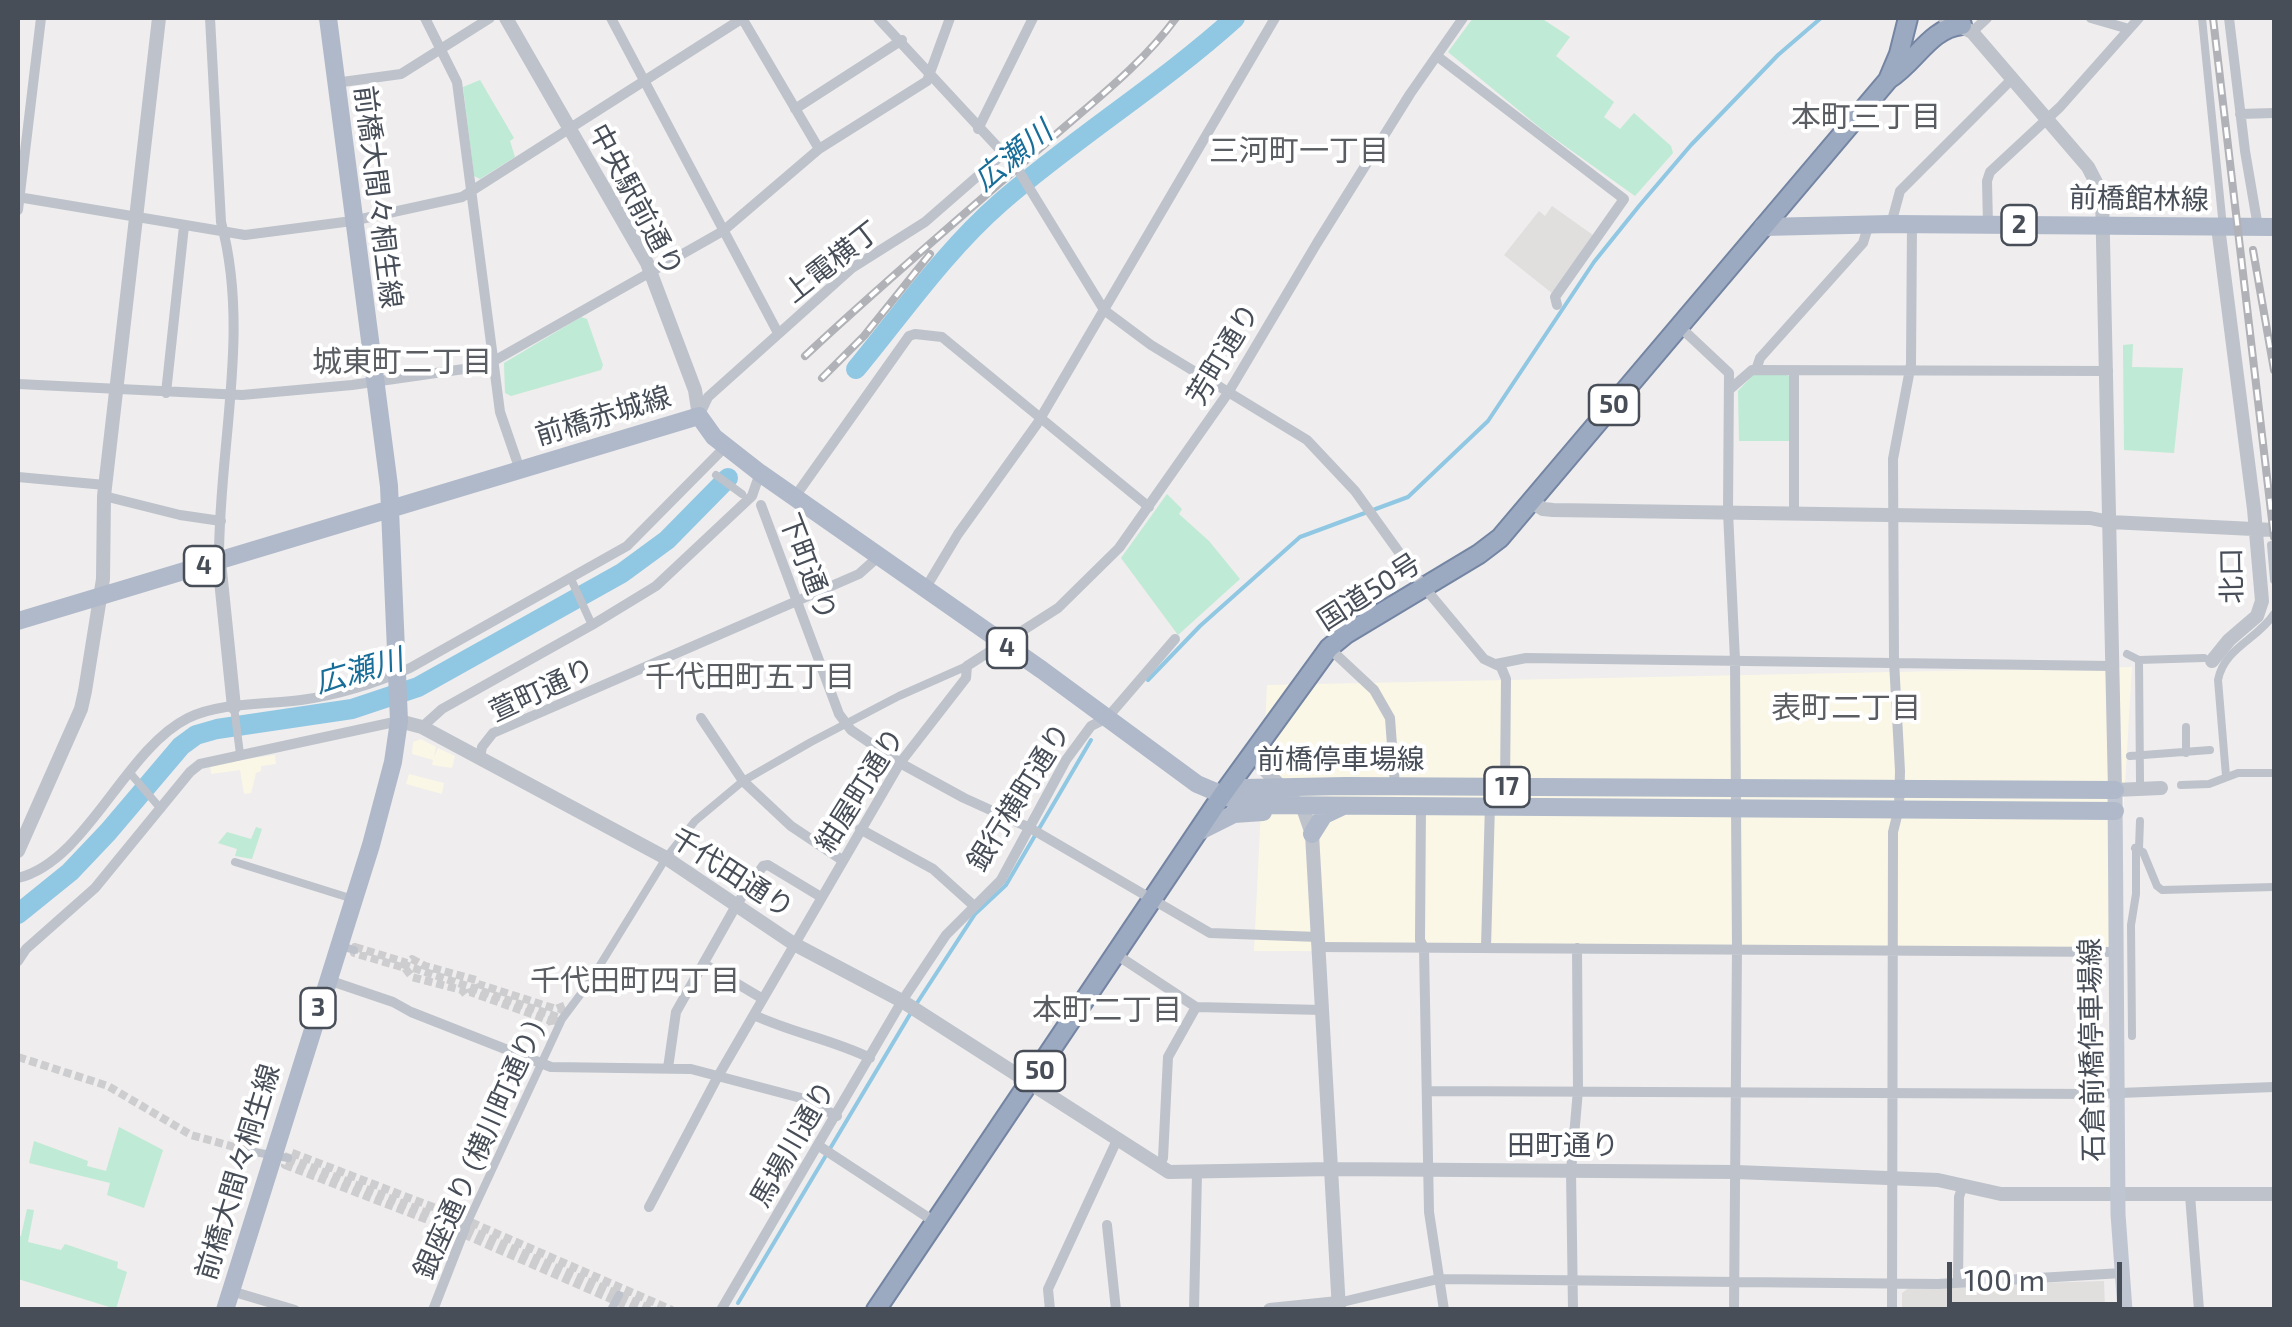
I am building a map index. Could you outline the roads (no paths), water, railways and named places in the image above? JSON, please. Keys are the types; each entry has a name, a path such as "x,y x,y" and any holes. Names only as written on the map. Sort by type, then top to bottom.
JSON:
{"highway":[{"name":"国道50号","path":"876,1310 1223,794 1330,648 1346,634 1490,546 1532,502 1888,80 1900,54 1908,18"},
{"path":"1888,80 1906,68 1940,31 1960,25"}],"main road":[{"name":"前橋大間々桐生線","path":"328,18 390,509 398,678"},
{"name":"前橋館林線","path":"1763,227 2266,227"},
{"name":"前橋赤城線","path":"18,621 699,416 725,447 760,474 1196,784 1223,794"},
{"name":"3","path":"398,678 399,712"},
{"name":"前橋大間々桐生線","path":"228,1300 279,1156 328,980 346,948 354,899 389,780 399,712"},
{"name":"前橋停車場線","path":"1223,794 1244,788 1318,786 1735,787 2115,811"},
{"path":"1311,830 1304,805 1318,786"},
{"name":"前橋停車場線","path":"1223,794 1258,805 1735,807 2114,790"},
{"name":"石倉前橋停車場線","path":"2114,790 2118,1195 2125,1310"},
{"path":"1311,830 1328,811 1353,804"},
{"path":"1200,831 1234,814 1304,805"}],"street":[{"path":"18,210 23,124 41,18"},
{"path":"18,851 82,709 103,579 104,490 159,18"},
{"path":"210,18 232,302 231,395 219,561 240,754"},
{"path":"425,18 457,82 500,412 520,470"},
{"path":"335,83 401,74 490,18"},
{"name":"中央駅前通り","path":"506,18 651,272 695,390 699,416"},
{"path":"611,18 778,333"},
{"path":"18,197 245,235 352,221 462,198 742,18 819,149"},
{"path":"878,18 1020,173 1104,310 1151,346 1291,429 1330,462 1376,518 1424,587 1484,659 1496,664 1506,679 1505,787 1489,805 1486,947"},
{"path":"18,384 231,395 485,366 723,231 819,149 932,76 950,18"},
{"path":"978,129 1033,18"},
{"path":"925,589 958,534 1042,418 1275,18"},
{"name":"芳町通り","path":"967,666 1058,608 1109,560 1150,507 1228,393 1317,243 1463,18"},
{"path":"1987,18 1960,25 2047,119 2094,175 2102,194 2114,790 2161,788"},
{"path":"2091,18 2128,30"},
{"path":"1988,225 1990,172 2047,119 2139,18"},
{"path":"2202,18 2221,227"},
{"path":"2230,18 2240,114 2266,227"},
{"path":"795,109 902,40"},
{"path":"1437,56 1624,199 1555,298 1558,305"},
{"path":"1891,224 1900,191 2012,79"},
{"path":"2240,114 2274,113"},
{"name":"上電横丁","path":"699,416 708,397 852,268 925,222 1003,154"},
{"path":"1756,370 1760,358 1863,243 1869,224"},
{"path":"1892,1310 1892,832 1899,799 1894,662 1894,450 1909,371 1912,224"},
{"path":"166,393 184,226"},
{"name":"北口","path":"2213,663 2229,640 2262,608 2221,227"},
{"path":"1680,326 1728,369 1737,948 1734,1310"},
{"path":"794,498 912,334 942,337 1150,507"},
{"path":"1728,390 1746,372 1756,370 2108,371"},
{"path":"1794,371 1794,512"},
{"path":"18,878 57,857 133,776 153,747 188,718 306,699 398,678 641,535 725,447"},
{"path":"422,727 442,709 590,620 656,586 741,494 755,491 760,474"},
{"path":"718,477 761,505"},
{"path":"18,478 104,490 180,516 221,521"},
{"name":"下町通り","path":"776,485 761,505 845,724"},
{"path":"1532,502 1552,510 2090,518 2256,530 2273,538 2274,580"},
{"name":"萱町通り","path":"480,758 482,747 494,733 799,602 860,574 878,557"},
{"path":"571,579 590,620"},
{"path":"2127,654 2139,660 2213,663 2265,626 2274,614"},
{"name":"銀行横町通り","path":"902,1001 946,934 1001,880 1066,760 1090,726 1107,718 1175,639"},
{"path":"1330,648 1374,690 1390,718 1395,786"},
{"path":"1496,664 1526,658 2112,666"},
{"path":"2139,660 2134,756 2140,782"},
{"path":"2213,663 2218,680 2226,776"},
{"name":"銀座通り (横川町通り)","path":"433,1310 465,1228 560,1018 588,983 666,858 695,821 742,781 845,724 967,666"},
{"name":"紺屋町通り","path":"649,1207 820,897 900,762 966,678 967,666"},
{"path":"18,961 26,949 95,888 195,767 399,712"},
{"name":"千代田通り","path":"399,712 666,858 794,944 902,1001 1032,1083"},
{"path":"701,718 742,781 792,826 842,860"},
{"path":"845,724 900,762 964,798 1030,828 1210,933 1424,948 2115,952"},
{"path":"2186,727 2186,752"},
{"path":"1262,739 1262,767 1279,787 1304,805"},
{"path":"2134,756 2210,750"},
{"path":"2181,785 2209,784 2238,773 2274,773"},
{"path":"133,776 161,808"},
{"path":"1421,804 1420,940 1424,948 1429,1212 1444,1310"},
{"path":"2132,1036 2131,924 2140,821"},
{"path":"860,830 933,869 973,905"},
{"path":"1311,830 1338,1306"},
{"path":"2136,848 2162,890 2274,888"},
{"path":"235,862 354,899"},
{"path":"668,1068 676,1012 763,866 768,865 820,897"},
{"path":"1574,1310 1571,1170 1578,1090 1577,948"},
{"path":"1117,954 1196,1007 1322,1010"},
{"path":"704,964 763,998"},
{"path":"328,980 393,1002 551,1067 691,1069 801,1098 837,1116"},
{"name":"馬場川通り","path":"722,1310 825,1150 837,1116 902,1001"},
{"path":"1158,1166 1164,1158 1168,1057 1196,1007"},
{"path":"754,1015 784,1029 835,1041 870,1058"},
{"name":"田町通り","path":"1032,1083 1168,1172 1736,1172 1938,1180 1992,1193 2274,1194"},
{"path":"1427,1091 2118,1093 2274,1087"},
{"path":"1050,1310 1048,1289 1116,1140"},
{"path":"249,1150 279,1156"},
{"path":"825,1150 936,1222"},
{"path":"1194,1310 1197,1172"},
{"path":"1958,1284 1962,1185"},
{"path":"2190,1195 2198,1310"},
{"path":"1108,1225 1116,1310"},
{"path":"1274,1309 1338,1306 1438,1279 1958,1284 2122,1273"},
{"path":"611,1310 619,1294"},
{"path":"228,1300 294,1310"}],"waterway":[{"name":"広瀬川","path":"856,369 943,261 1001,202 1235,18"},
{"path":"1148,680 1200,626 1300,537 1408,497 1488,421 1594,262 1639,206 1691,145 1778,55 1821,18"},
{"name":"広瀬川","path":"18,914 70,872 181,746 196,735 352,709 418,687 622,573 667,540 728,478"},
{"path":"917,1003 975,914 1006,885 1091,740"},
{"path":"738,1303 912,1011"}],"tunnel":[{"path":"355,947 407,963 412,959 556,1009 566,1005 552,1026 551,1021 470,992 466,995 462,990 412,977 405,968 354,953 355,947"},
{"path":"402,964 558,1017"},
{"path":"18,1057 108,1086 191,1135 249,1151"},
{"path":"636,1310 454,1230 285,1165 290,1152 459,1217 672,1310"},
{"path":"288,1158 465,1228 654,1310"}],"railway":[{"path":"805,356 1114,84 1176,18"},
{"path":"2213,18 2274,537"},
{"path":"2253,250 2274,370"},
{"path":"822,378 864,336 930,254"}],"district":[{"name":"本町三丁目","path":"1866,117"},
{"name":"三河町一丁目","path":"1299,151"},
{"name":"城東町二丁目","path":"402,362"},
{"name":"千代田町五丁目","path":"750,677"},
{"name":"表町二丁目","path":"1846,708"},
{"name":"千代田町四丁目","path":"635,981"},
{"name":"本町二丁目","path":"1107,1010"}]}
